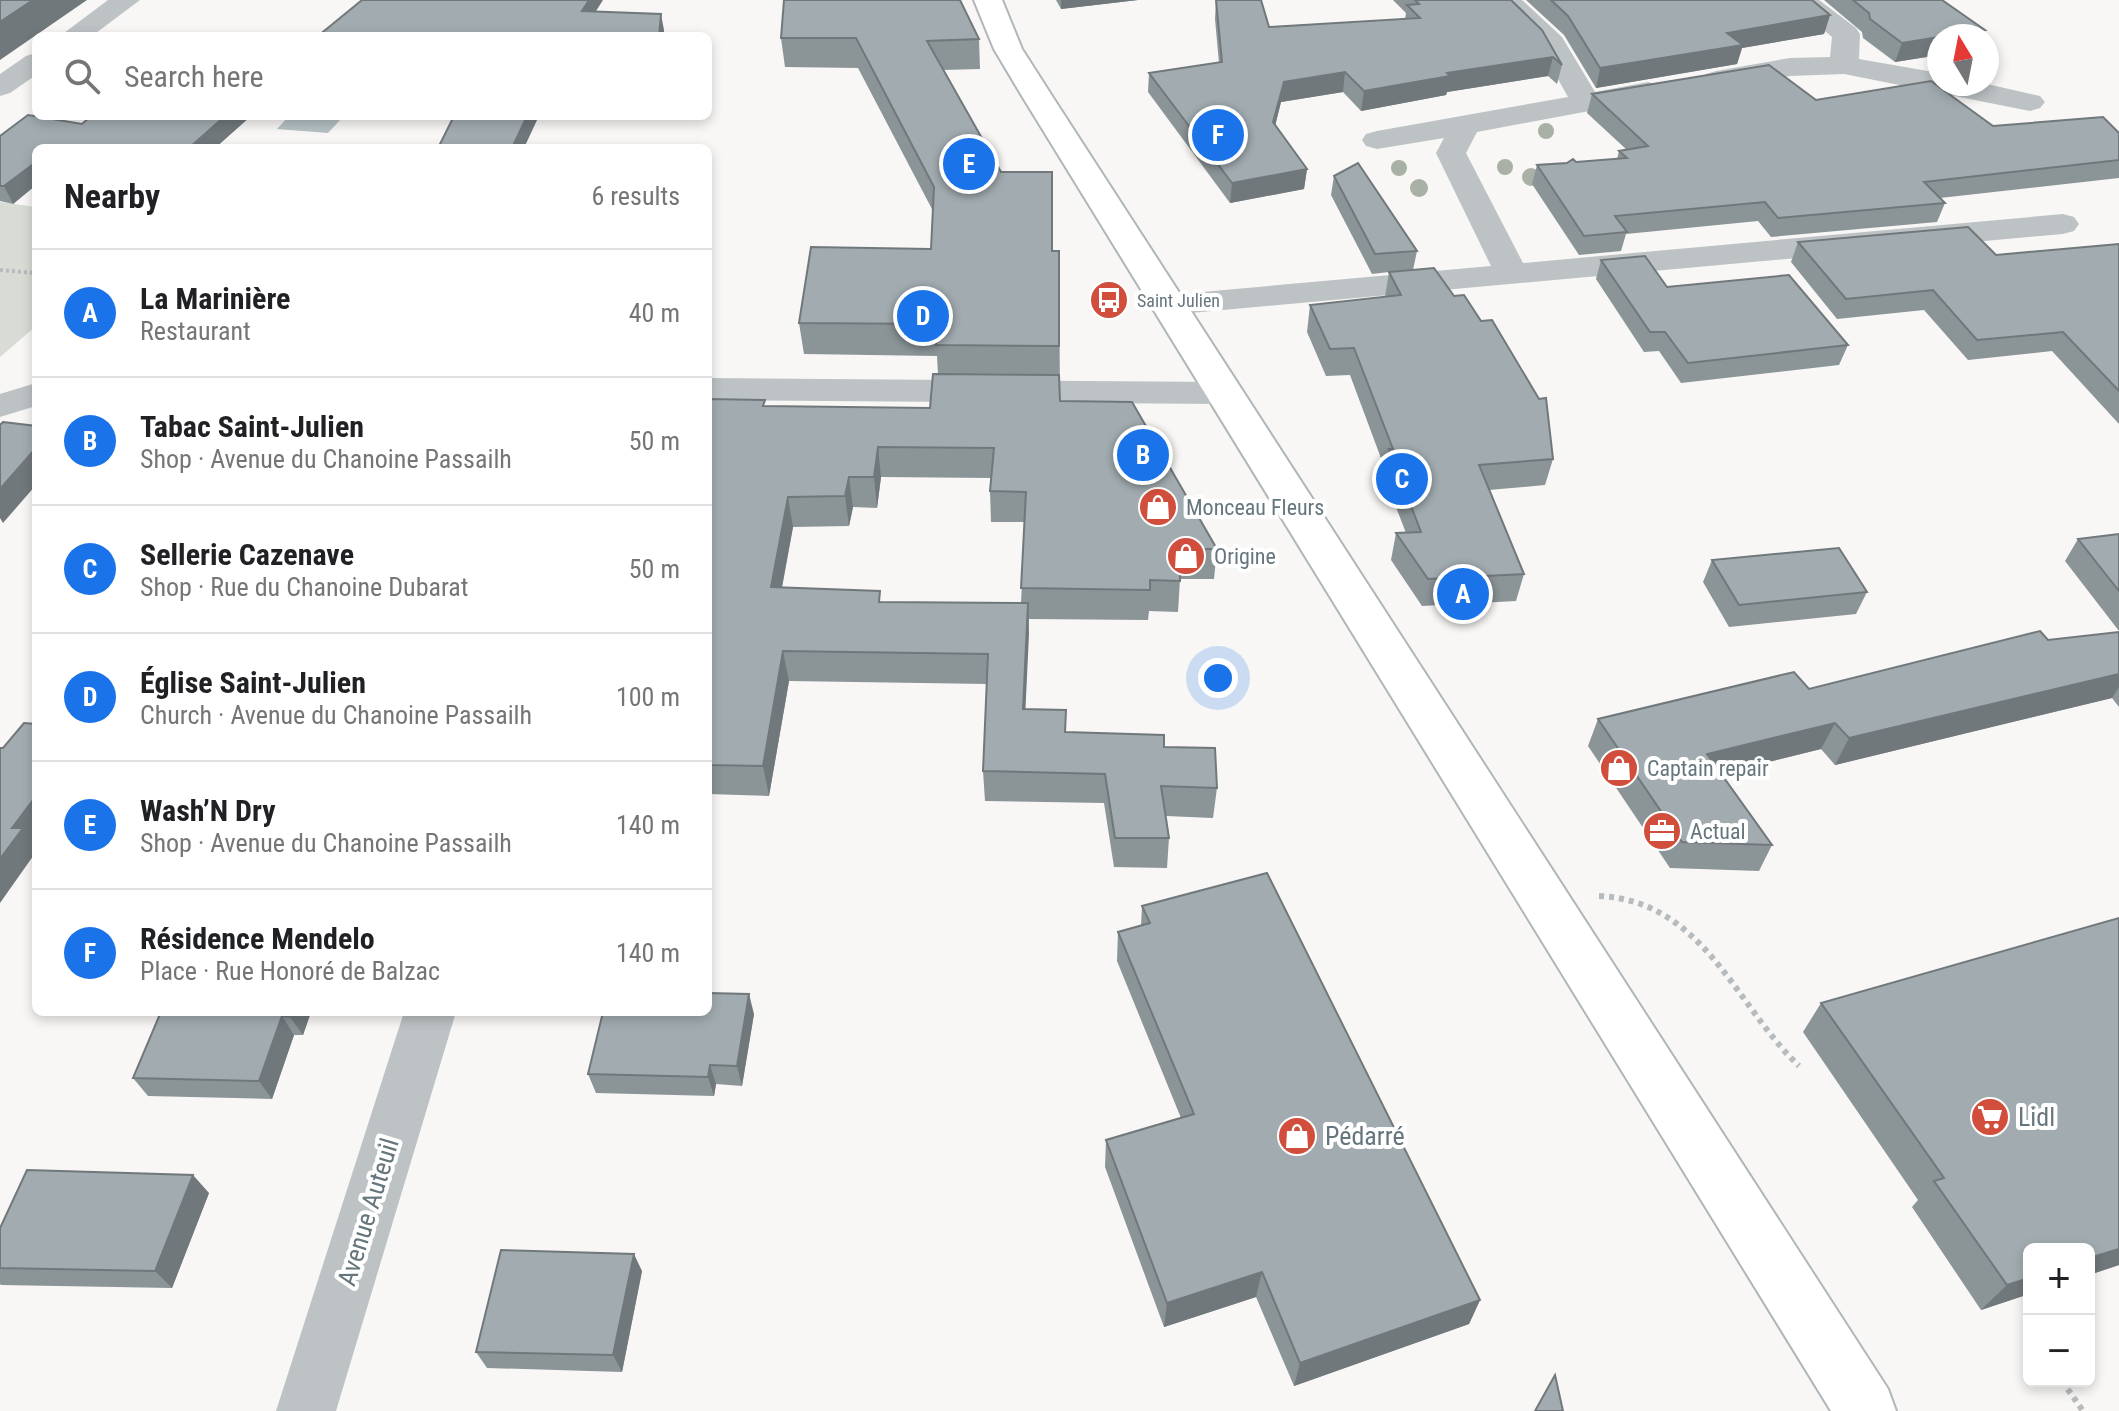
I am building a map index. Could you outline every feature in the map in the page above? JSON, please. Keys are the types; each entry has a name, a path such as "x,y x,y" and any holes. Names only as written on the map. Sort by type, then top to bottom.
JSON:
{"main road":[{"path":"988,0 1008,49 1866,1411"}],"street":[{"path":"80,32 126,0"},
{"path":"1506,0 1552,43 1585,101"},
{"path":"1802,0 1846,34 1844,65"},
{"path":"0,87 32,65"},
{"path":"1377,140 1790,67 1844,65 1927,80"},
{"path":"1999,95 2030,102"},
{"path":"1466,125 1451,153 1513,275"},
{"path":"1168,305 2063,224"},
{"path":"712,389 1223,393"},
{"name":"Avenue Auteuil","path":"306,1411 429,1016"}],"path":[{"path":"0,270 32,273"},
{"path":"1542,897 1611,896 1646,907 1676,925 1708,950 1781,1051 1799,1066"},
{"path":"2066,1387 2083,1411"}],"shaded area":[{"path":"285,120 340,120 328,133 277,129"},
{"path":"0,202 32,206 32,329 0,357"}],"building":[{"path":"0,0 33,0 0,22"},
{"path":"362,0 589,0 582,11 661,14 659,32 323,32"},
{"path":"784,0 960,0 979,39 927,41 1001,172 1052,172 1052,251 1059,251 1059,346 936,345 939,324 799,323 811,247 931,249 934,187 856,38 781,38"},
{"path":"1216,0 1261,0 1269,27 1420,18 1407,5 1419,4 1415,0 1511,0 1542,30 1562,65 1553,57 1447,73 1450,76 1364,91 1345,72 1284,82 1273,122 1307,169 1232,183 1149,73 1222,62"},
{"path":"1551,0 1812,0 1830,15 1727,33 1743,45 1600,68 1568,16"},
{"path":"1853,0 1942,0 1976,24 1927,24 1927,39 1902,43 1870,19 1869,13"},
{"path":"1769,65 1816,100 1927,82 1927,96 1952,96 1993,126 2103,117 2119,133 2119,160 1924,182 1945,203 1778,218 1765,202 1615,216 1627,232 1584,236 1537,165 1567,163 1573,159 1576,162 1627,158 1619,151 1648,146 1592,94"},
{"path":"28,115 32,116 32,120 82,124 86,120 220,120 194,144 32,144 32,165 4,186 0,186 0,136"},
{"path":"452,120 525,120 514,144 440,144"},
{"path":"1358,163 1417,251 1375,254 1334,176"},
{"path":"1968,227 1996,255 2119,244 2119,391 2063,332 1977,340 1933,290 1846,299 1798,242"},
{"path":"1645,256 1667,287 1789,275 1848,345 1688,363 1665,332 1650,332 1601,260"},
{"path":"1434,268 1454,296 1464,295 1481,321 1492,320 1539,399 1546,398 1553,459 1479,465 1524,574 1428,579 1396,533 1421,532 1354,348 1330,349 1310,305 1401,295 1389,272"},
{"path":"933,374 1059,375 1060,401 1132,402 1217,549 1179,549 1180,581 1150,580 1150,590 1021,588 1026,492 990,491 994,448 878,447 874,477 849,477 845,496 788,497 771,587 880,591 879,602 1028,603 1023,709 1066,710 1065,732 1164,735 1164,747 1215,748 1217,788 1161,786 1169,838 1115,838 1105,774 983,771 988,654 783,651 763,766 712,765 712,399 765,400 763,406 930,408"},
{"path":"3,422 32,426 32,453 0,489 0,425"},
{"path":"2119,534 2119,591 2078,539"},
{"path":"1839,548 1867,592 1739,605 1712,560"},
{"path":"2040,631 2048,640 2119,632 2119,674 1849,738 1835,723 1707,754 1772,845 1682,842 1598,719 1794,672 1809,689"},
{"path":"24,723 32,724 32,801 12,828 23,828 0,859 0,748"},
{"path":"1267,873 1480,1300 1300,1363 1262,1272 1167,1303 1106,1140 1194,1114 1118,932 1150,923 1142,906"},
{"name":"Lidl","path":"2119,918 2119,1249 2095,1256 2095,1243 2023,1243 2023,1280 2007,1285 1934,1181 1944,1178 1821,1003"},
{"path":"712,993 749,994 737,1066 710,1065 708,1077 588,1074 602,1016 712,1016"},
{"path":"159,1016 282,1016 259,1081 133,1078"},
{"path":"27,1170 193,1175 155,1271 0,1268 0,1228"},
{"path":"501,1250 634,1254 613,1355 476,1352"},
{"path":"1555,1375 1563,1411 1535,1411"}],"place":[{"name":"Résidence Mendelo","path":"1218,135"},
{"name":"Wash’N Dry","path":"969,164"},
{"name":"Saint Julien","path":"1109,300"},
{"name":"Église Saint-Julien","path":"923,316"},
{"name":"Tabac Saint-Julien","path":"1143,455"},
{"name":"Sellerie Cazenave","path":"1402,479"},
{"name":"Monceau Fleurs","path":"1158,507"},
{"name":"Origine","path":"1186,556"},
{"name":"La Marinière","path":"1463,594"},
{"name":"Captain repair","path":"1619,768"},
{"name":"Actual","path":"1662,831"},
{"name":"Lidl","path":"1990,1117"},
{"name":"Pédarré","path":"1297,1136"}]}
